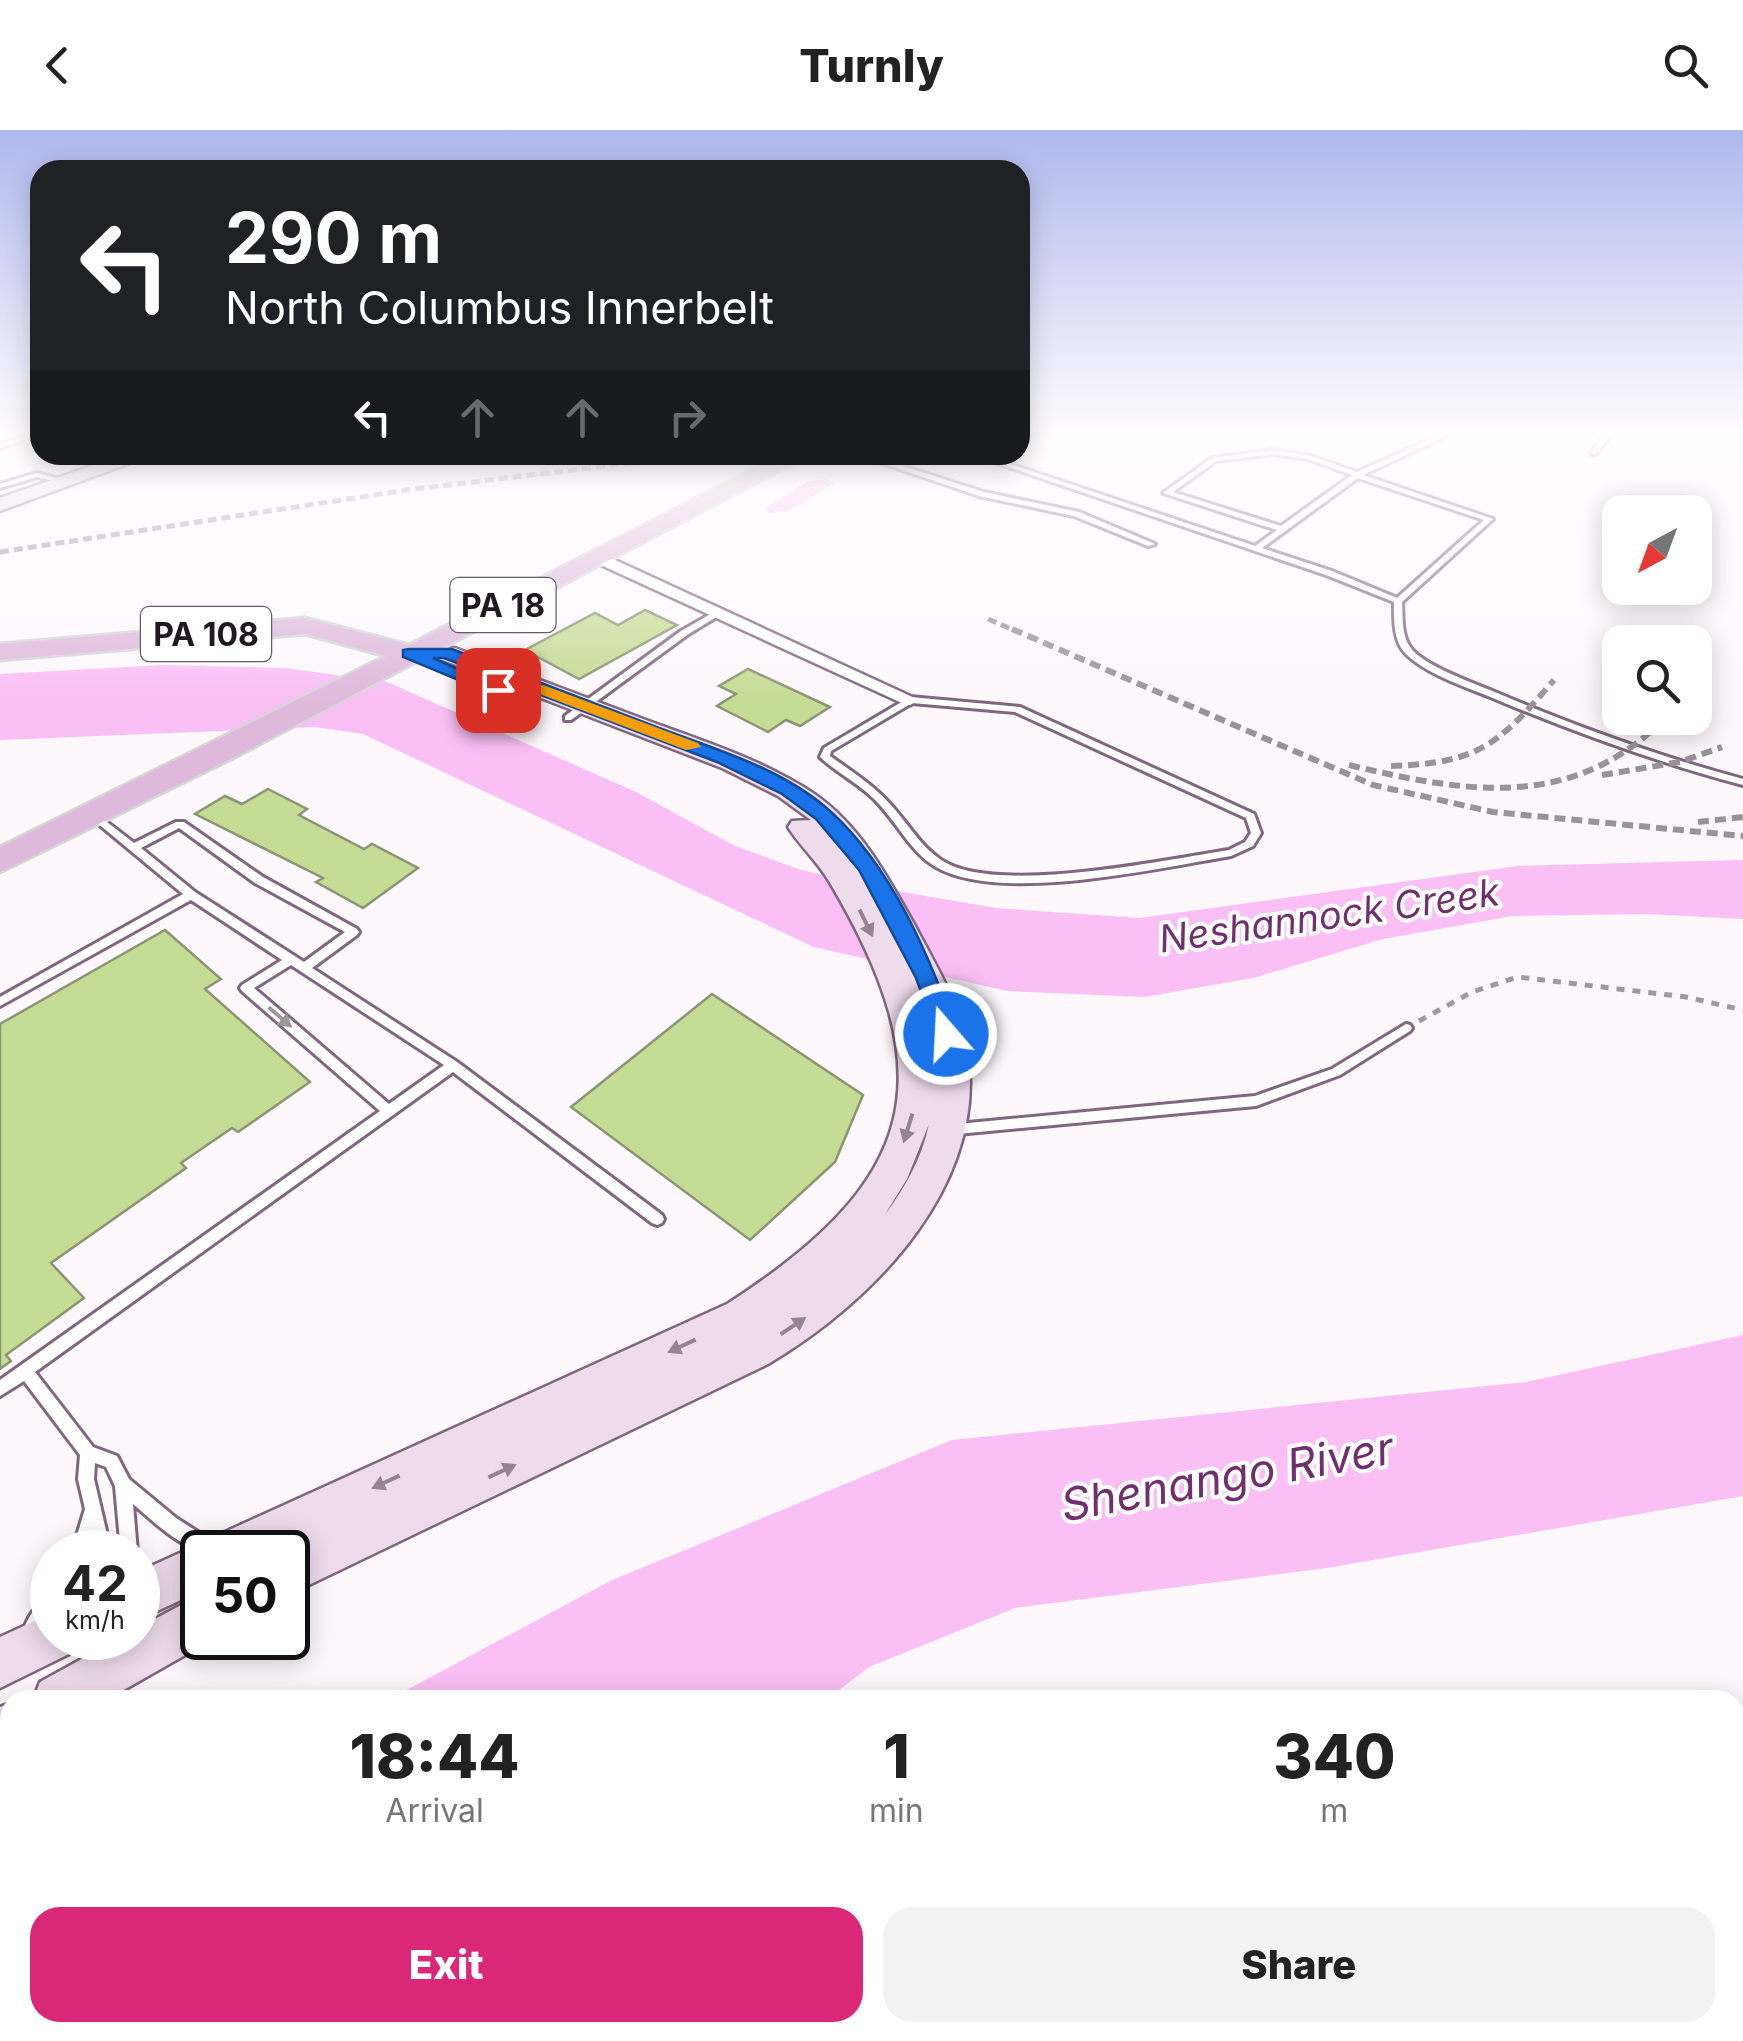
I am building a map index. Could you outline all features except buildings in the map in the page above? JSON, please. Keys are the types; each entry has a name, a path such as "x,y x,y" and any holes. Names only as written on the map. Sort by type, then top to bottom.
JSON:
{"main road":[{"name":"PA 18","path":"0,862 224,751 659,525"},
{"name":"PA 108","path":"0,652 305,626 330,629 384,650 409,654"},
{"path":"281,1530 716,1330 773,1298 830,1252 868,1211 883,1188 914,1107 918,1083 908,973 879,888 838,830 788,790 723,758 409,654"},
{"path":"310,1562 720,1368 796,1325 857,1275 900,1229 929,1175 944,1130 952,1086 951,1059 939,1007 908,973 814,839 769,803 576,711"},
{"path":"2,1662 30,1648"},
{"path":"71,1690 111,1660"}],"street":[{"path":"596,557 910,700"}],"lane":[{"path":"1104,525 1152,544"},
{"path":"1187,525 1398,601"},
{"path":"1270,525 1282,529"},
{"path":"1256,548 1287,525"},
{"path":"1398,601 1482,525"},
{"path":"1398,601 1400,638 1412,655 1438,670 1525,707 1743,782"},
{"path":"576,711 684,633 719,613"},
{"path":"910,700 1017,709 1250,816 1256,833 1249,844 1231,852 1059,877 984,877 956,872 940,865 878,797 825,757 827,750 910,700"},
{"path":"94,815 191,895 453,1065 657,1219"},
{"path":"134,848 180,824 260,880 354,932 304,968"},
{"path":"0,1002 191,895"},
{"path":"290,960 246,988 389,1111"},
{"path":"944,1130 1256,1101 1336,1072 1406,1028"},
{"path":"0,1389 453,1065"},
{"path":"25,1371 88,1452 111,1461 123,1485 126,1530"},
{"path":"88,1452 86,1480 99,1530"},
{"path":"123,1485 181,1530"},
{"path":"87,1530 94,1507"},
{"path":"2,1662 30,1628"}],"path":[{"path":"1406,1028 1472,992 1518,977 1667,994 1743,1010"}],"water":[{"name":"Neshannock Creek","path":"163,665 285,668 387,682 636,792 733,845 798,869 996,908 1140,918 1518,866 1740,860 1743,919 1648,914 1512,916 1383,939 1253,978 1144,997 1007,991 814,947 363,734 315,727 0,740 0,674"},
{"name":"Shenango River","path":"1743,1335 1743,1496 1327,1568 1015,1608 869,1667 839,1690 407,1690 610,1581 952,1440 1526,1382"}],"railway":[{"path":"0,552 176,525"},
{"path":"988,619 1018,632"},
{"path":"1012,629 1373,785 1493,812 1743,836"},
{"path":"1391,766 1446,760 1485,746 1517,720 1554,680"},
{"path":"1349,765 1432,782 1512,787 1550,783 1587,771 1623,753 1646,735"},
{"path":"1602,775 1680,762 1722,747"},
{"path":"1698,822 1743,817"}],"slow traffic":[{"path":"543,690 692,747"}],"route":[{"path":"498,690 409,654 446,653 723,758 788,790 823,814 868,866 927,978 946,1034"}]}
